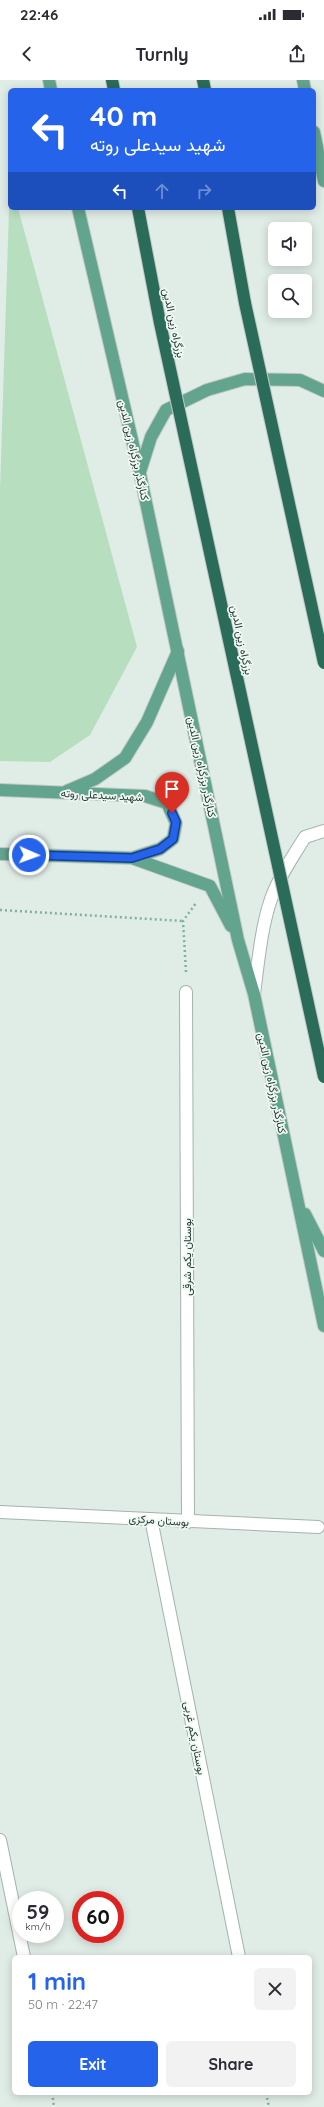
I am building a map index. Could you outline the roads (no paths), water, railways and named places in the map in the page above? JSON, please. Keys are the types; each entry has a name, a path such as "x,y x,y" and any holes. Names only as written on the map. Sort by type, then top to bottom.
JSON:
{"highway":[{"name":"بزرگراه زین الدین","path":"138,210 160,323 324,1077"},
{"path":"228,210 245,303 324,663"}],"main road":[{"path":"316,142 324,181"},
{"name":"کنارگذر بزرگراه زین الدین","path":"78,210 140,474 238,940 254,994 324,1326"},
{"path":"140,474 151,437 166,410 207,390 245,379 300,380 324,391"},
{"path":"64,793 95,779 125,758 147,722 178,651"},
{"name":"شهید سیدعلی روته","path":"0,790 145,796 167,803 176,822 173,839 160,849 132,858"},
{"name":"شهید سیدعلی روته","path":"0,854 132,858 210,886 238,940"},
{"path":"297,1201 324,1251"}],"street":[{"path":"254,994 262,940 271,900 290,860 305,837 324,831"},
{"name":"بوستان یکم شرقی","path":"186,992 188,1522"},
{"name":"بوستان مرکزی","path":"0,1512 318,1527"},
{"name":"بوستان یکم غربی","path":"152,1519 238,1955"},
{"path":"0,1840 24,1955"}]}
